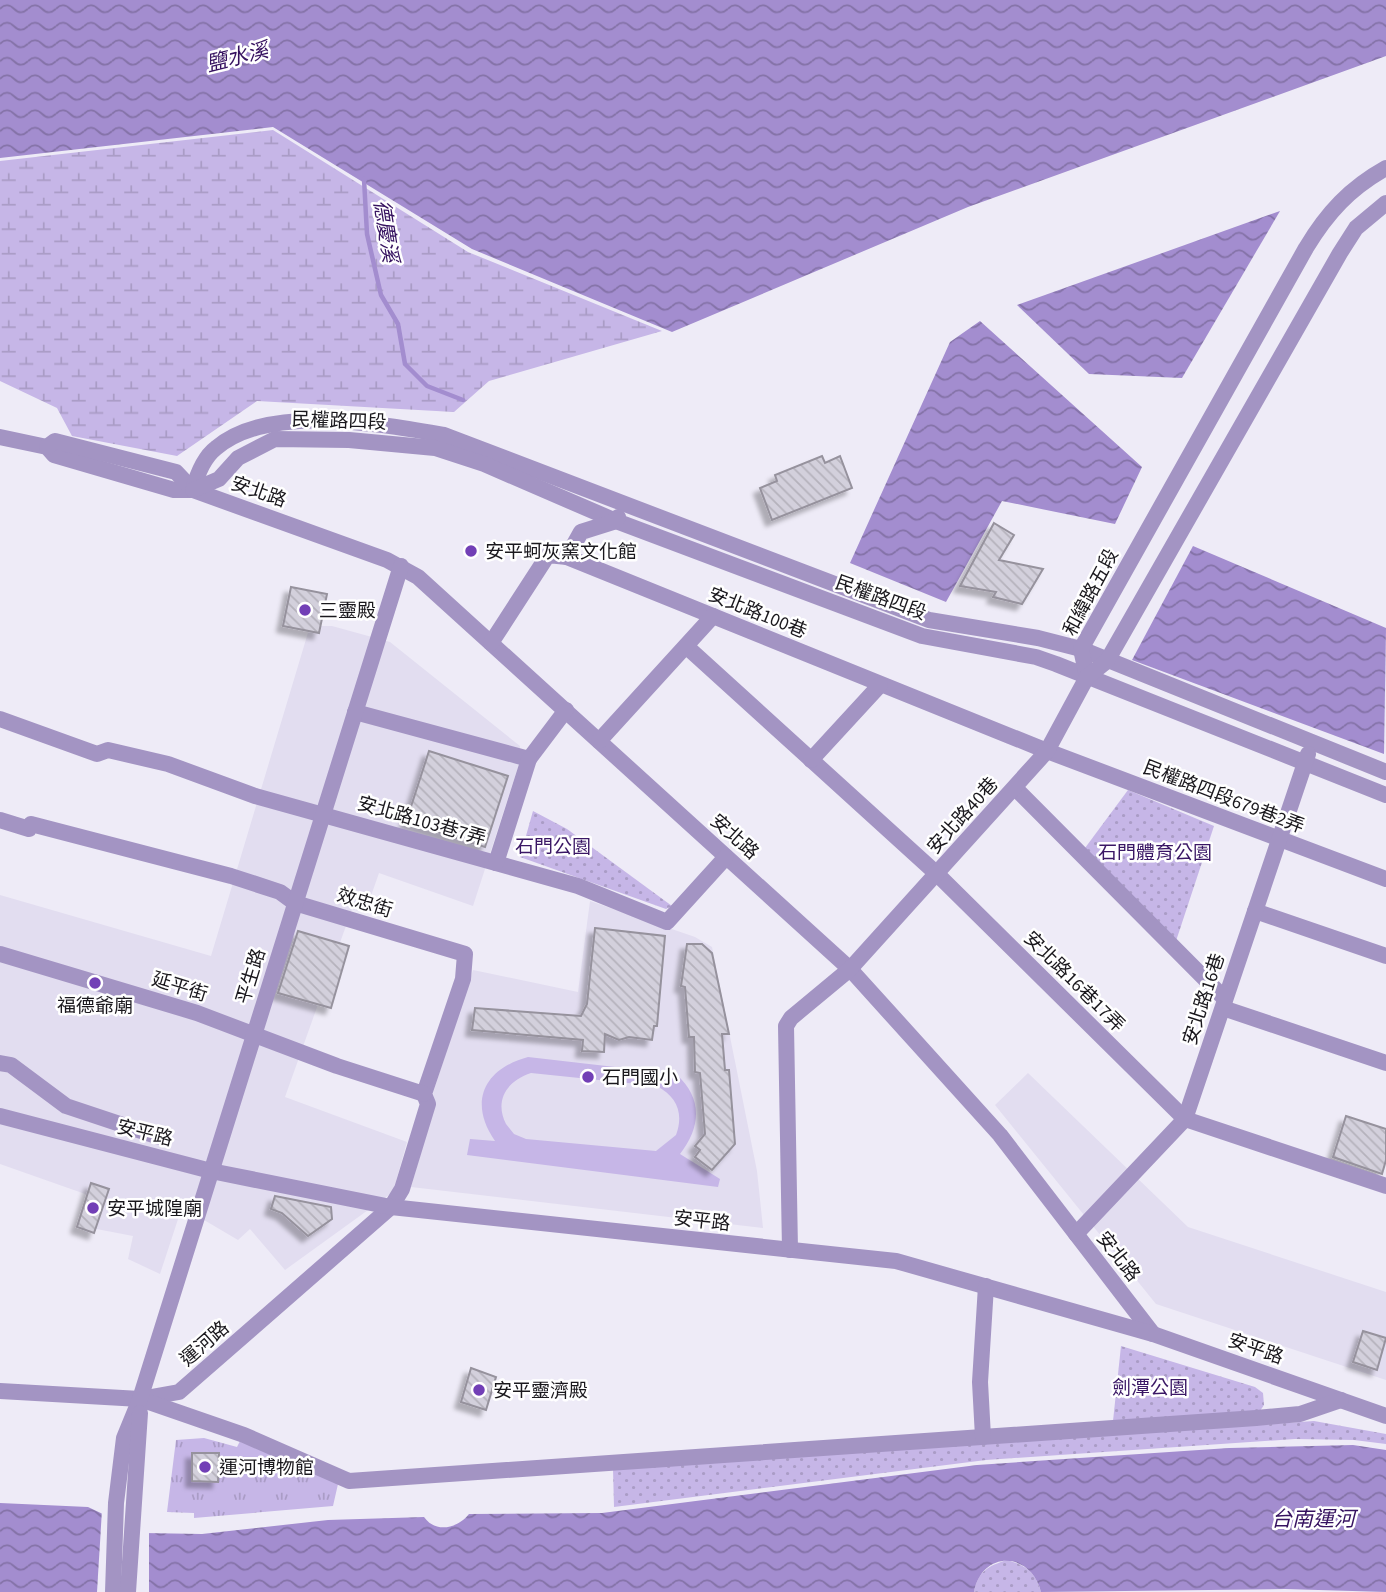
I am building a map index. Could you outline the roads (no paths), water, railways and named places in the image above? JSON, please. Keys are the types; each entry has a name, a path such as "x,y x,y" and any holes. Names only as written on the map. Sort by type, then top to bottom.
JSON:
{"street":[{"name":"和緯路五段","path":"1087,677 1081,649 1320,225 1350,191 1386,168"},
{"path":"1087,677 1107,661 1340,253 1356,228 1386,203"},
{"name":"民權路四段","path":"193,490 199,470 215,448 244,433 293,422 377,424 444,435 929,620 1038,638 1081,649 1386,772"},
{"name":"安北路","path":"0,437 47,447 55,441 176,472 193,490 401,566 433,589 850,969 982,1115 1153,1334"},
{"name":"民權路四段","path":"193,490 219,479 238,458 256,446 275,439 349,440 435,448 922,636 1037,657 1386,795"},
{"path":"491,643 548,555 567,557 581,531 616,520 624,505"},
{"name":"安北路100巷","path":"567,557 1047,751"},
{"name":"平生路","path":"131,1439 140,1399 401,566"},
{"path":"599,741 713,616"},
{"name":"安北路16巷17弄","path":"687,647 937,874 1185,1119"},
{"name":"安北路40巷","path":"790,1250 786,1026 791,1018 850,969 1047,751 1087,677"},
{"path":"811,760 880,685"},
{"path":"496,863 529,759 566,710"},
{"path":"355,712 529,759"},
{"name":"安北路103巷7弄","path":"0,719 97,754 108,750 168,764 256,796 578,886 667,922 726,856"},
{"name":"安北路16巷","path":"1076,1234 1185,1119 1312,742"},
{"name":"民權路四段679巷2弄","path":"1047,751 1386,880"},
{"path":"1015,788 1224,1004 1386,1063"},
{"name":"效忠街","path":"0,820 29,828 32,824 41,826 231,876 280,892 295,903 465,954 463,979 424,1094 428,1104 402,1189 391,1208"},
{"path":"1255,911 1386,956"},
{"name":"延平街","path":"0,954 197,1013 337,1066 424,1094"},
{"path":"0,1063 11,1065 66,1106 159,1138"},
{"name":"安平路","path":"0,1116 211,1171 391,1208 895,1261 1153,1334 1383,1416"},
{"path":"1185,1119 1386,1186"},
{"name":"運河路","path":"0,1391 140,1399 179,1392 391,1208"},
{"path":"983,1437 980,1382 986,1286"},
{"path":"1383,1416 1386,1398"},
{"path":"140,1399 244,1435 349,1481 1256,1419 1300,1414 1341,1400"},
{"path":"113,1592 116,1503 131,1439"},
{"path":"128,1592 131,1439"}],"water":[{"name":"鹽水溪","path":"0,0 1386,0 1386,56 968,207 672,332 472,249 273,127 0,158"},
{"path":"1280,211 1182,378 1089,374 1017,305"},
{"path":"980,321 1142,467 1115,524 1002,501 946,602 850,563 950,342"},
{"path":"1193,546 1386,628 1384,754 1132,660"},
{"name":"台南運河","path":"1353,1445 1386,1450 1386,1592 1285,1589 1041,1592 1036,1579 1027,1569 1018,1563 1007,1561 986,1569 974,1592 0,1592 0,1503 88,1507 143,1533 202,1534 328,1520 424,1517 435,1526 447,1527 459,1523 469,1514 602,1513 977,1465 1229,1448"}],"waterway":[{"name":"德慶溪","path":"364,179 367,234 381,295 398,324 405,364 427,386 463,400"}],"place":[{"name":"安平蚵灰窯文化館","path":"471,551"},
{"name":"三靈殿","path":"305,610"},
{"name":"福德爺廟","path":"95,983"},
{"name":"石門國小","path":"588,1077"},
{"name":"安平城隍廟","path":"93,1208"},
{"name":"安平靈濟殿","path":"479,1390"},
{"name":"運河博物館","path":"205,1467"}],"park label":[{"name":"石門公園","path":"553,846"},
{"name":"石門體育公園","path":"1155,852"},
{"name":"劍潭公園","path":"1150,1387"}]}
